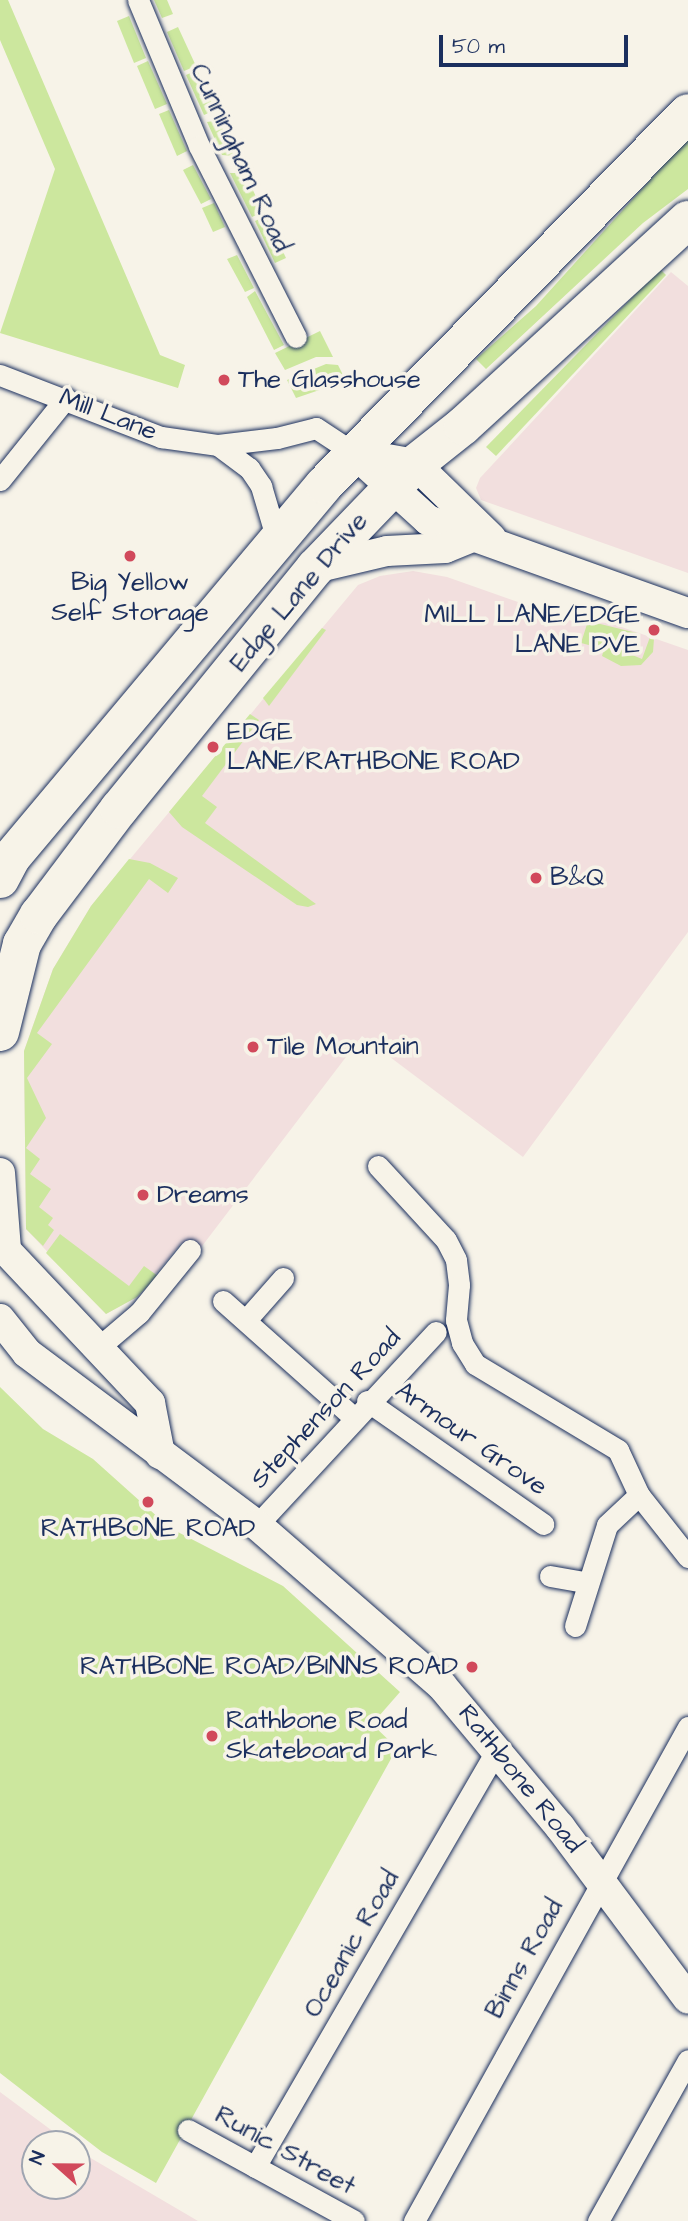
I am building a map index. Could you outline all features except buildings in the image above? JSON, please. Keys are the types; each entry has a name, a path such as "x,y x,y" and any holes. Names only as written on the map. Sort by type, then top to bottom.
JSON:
{"highway":[{"name":"Edge Lane Drive","path":"0,879 11,858 277,540 354,453 688,113"},
{"name":"Edge Lane Drive","path":"0,1032 11,957 119,808 315,568 402,476 456,432 688,220"}],"main road":[{"path":"354,453 402,476 485,539 688,613"},
{"path":"315,568 387,551 446,548 485,539"},
{"path":"0,1173 3,1247 150,1403 160,1454"},
{"name":"Rathbone Road","path":"0,1318 14,1350 257,1525 407,1651 498,1748 687,1997"}],"street":[{"name":"Cunningham Road","path":"138,0 198,146 296,337"},
{"name":"Mill Lane","path":"0,375 66,398 161,437 218,444 268,440 316,428 354,453"},
{"path":"0,480 66,398"},
{"path":"218,444 249,468 261,486 277,540"},
{"path":"378,1166 446,1240 456,1260 459,1284 456,1320 462,1343 475,1364 618,1450 639,1495 688,1556"},
{"path":"99,1347 139,1313 190,1250"},
{"path":"246,1320 283,1278"},
{"name":"Armour Grove","path":"223,1301 360,1409 543,1524"},
{"name":"Stephenson Road","path":"257,1525 360,1409 436,1332"},
{"path":"575,1626 586,1582 607,1525 639,1495"},
{"path":"550,1576 586,1582"},
{"name":"Binns Road","path":"414,2221 688,1727"},
{"name":"Oceanic Road","path":"255,2167 498,1748"},
{"path":"598,2221 688,2060"},
{"name":"Runic Street","path":"188,2130 354,2221"}],"shaded area":[{"path":"671,272 688,286 688,573 481,500 476,488 480,478"},
{"path":"413,571 447,577 572,621 610,623 688,650 688,932 523,1157 362,1036 196,1254 181,1243 137,1297 106,1314 26,1229 24,1051 53,969 91,906 358,585 380,576"},
{"path":"0,2092 51,2130 21,2130 21,2200 91,2200 91,2158 198,2221 0,2221"}],"green space":[{"path":"0,0 8,0 160,355 185,365 178,388 0,333 55,169 0,40"},
{"path":"154,0 167,0 173,14 162,18"},
{"path":"129,16 146,58 134,63 117,21"},
{"path":"178,27 196,66 184,71 167,32"},
{"path":"148,61 167,104 155,109 137,66"},
{"path":"197,70 215,110 204,115 186,75"},
{"path":"169,110 187,151 177,156 159,114"},
{"path":"219,120 234,156 222,155 207,122"},
{"path":"688,138 688,189 643,223 486,369 476,359 536,306"},
{"path":"193,165 211,199 201,204 183,170"},
{"path":"230,173 245,173 263,212 252,217"},
{"path":"214,203 225,227 213,232 202,208"},
{"path":"266,216 286,258 275,263 255,221"},
{"path":"237,255 254,288 245,292 227,259"},
{"path":"660,269 666,275 496,456 486,447"},
{"path":"255,291 284,345 274,350 247,297"},
{"path":"320,331 333,357 316,357 285,370 275,353"},
{"path":"326,364 338,365 346,381 296,398 287,380"},
{"path":"588,621 637,633 630,654 642,659 650,637 654,639 653,652 641,665 621,666 602,656 604,649 581,643"},
{"path":"322,628 326,630 269,706 263,698"},
{"path":"250,714 259,720 202,796 217,807 205,823 316,904 308,907 297,905 182,827 169,812"},
{"path":"129,859 150,863 178,878 168,893 149,879 37,1033 52,1044 27,1078 46,1118 26,1148 40,1159 30,1174 51,1189 39,1207 53,1218 48,1225 54,1230 43,1246 26,1229 24,1051 53,969 91,906"},
{"path":"60,1234 129,1286 144,1266 158,1276 137,1297 106,1314 46,1253"},
{"path":"0,1387 43,1429 93,1459 170,1528 283,1586 400,1692 372,1724 397,1748 156,2183 91,2143 91,2130 74,2130 0,2073"}],"place":[{"name":"The Glasshouse","path":"224,380"},
{"name":"Big Yellow Self Storage","path":"130,556"},
{"name":"MILL LANE/EDGE LANE DVE","path":"654,630"},
{"name":"EDGE LANE/RATHBONE ROAD","path":"213,747"},
{"name":"B&Q","path":"536,878"},
{"name":"Tile Mountain","path":"253,1047"},
{"name":"Dreams","path":"143,1195"},
{"name":"RATHBONE ROAD","path":"148,1502"},
{"name":"RATHBONE ROAD/BINNS ROAD","path":"472,1667"},
{"name":"Rathbone Road Skateboard Park","path":"212,1736"}]}
